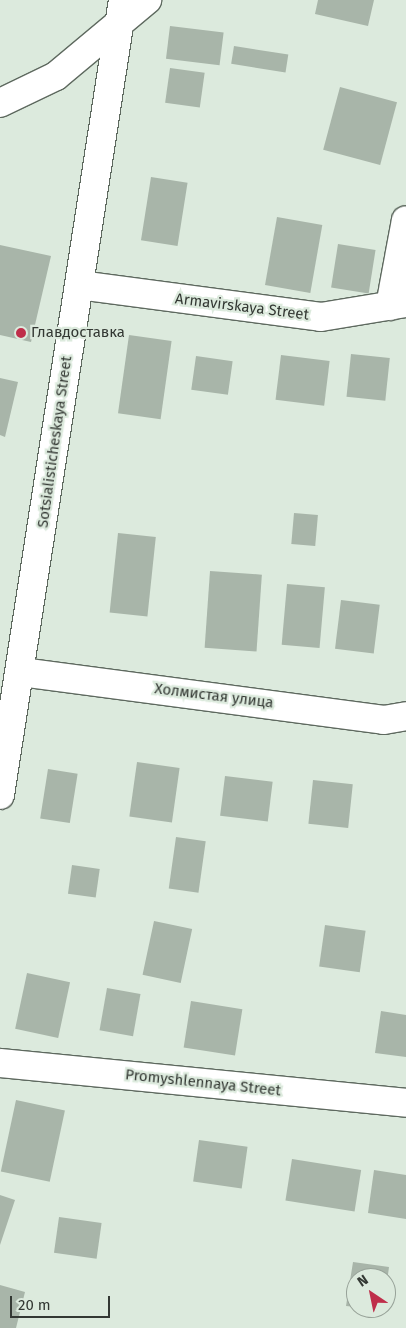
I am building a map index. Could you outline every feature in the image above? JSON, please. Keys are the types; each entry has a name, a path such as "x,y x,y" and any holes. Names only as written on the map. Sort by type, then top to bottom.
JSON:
{"street":[{"path":"0,103 56,76 121,13 147,0"},
{"name":"Sotsialisticheskaya Street","path":"0,795 21,672 78,285 121,13"},
{"path":"398,305 406,220"},
{"name":"Armavirskaya Street","path":"78,285 322,317 398,305"},
{"name":"Холмистая улица","path":"21,672 384,720 406,716"},
{"name":"Promyshlennaya Street","path":"0,1063 406,1103"}],"building":[{"path":"318,0 374,0 368,26 315,14"},
{"path":"170,26 224,33 220,65 166,59"},
{"path":"234,46 288,55 286,72 231,64"},
{"path":"170,68 205,73 200,108 165,103"},
{"path":"340,87 397,102 380,165 323,150"},
{"path":"151,177 188,183 178,246 141,240"},
{"path":"277,217 322,225 310,293 265,285"},
{"path":"338,244 376,250 369,293 331,287"},
{"path":"0,245 51,256 31,342 0,335"},
{"path":"129,335 172,341 161,419 118,413"},
{"path":"351,354 390,358 385,401 347,397"},
{"path":"281,355 330,361 324,406 276,400"},
{"path":"196,356 233,361 228,395 191,390"},
{"path":"0,378 18,382 5,437 0,435"},
{"path":"294,513 318,515 315,546 291,544"},
{"path":"118,533 156,537 147,617 110,613"},
{"path":"210,571 262,575 257,651 205,648"},
{"path":"287,584 325,587 320,648 282,645"},
{"path":"341,600 380,605 374,653 335,649"},
{"path":"137,762 180,768 172,822 129,816"},
{"path":"48,769 78,774 70,823 40,818"},
{"path":"225,776 273,782 268,822 220,816"},
{"path":"313,780 353,784 348,828 308,824"},
{"path":"176,837 206,841 198,893 169,888"},
{"path":"72,865 100,869 96,898 68,894"},
{"path":"154,921 192,929 181,983 143,975"},
{"path":"325,925 366,931 360,972 319,967"},
{"path":"27,973 70,982 58,1038 15,1029"},
{"path":"107,988 140,994 133,1036 100,1030"},
{"path":"191,1001 242,1009 235,1056 184,1047"},
{"path":"381,1011 406,1015 406,1057 375,1053"},
{"path":"16,1100 65,1110 50,1182 1,1171"},
{"path":"199,1140 248,1147 242,1188 193,1182"},
{"path":"292,1159 361,1170 355,1211 285,1200"},
{"path":"374,1170 406,1175 406,1219 368,1213"},
{"path":"0,1195 15,1200 0,1245"},
{"path":"59,1217 102,1223 97,1259 54,1253"},
{"path":"353,1262 389,1267 389,1268 352,1268"},
{"path":"0,1285 25,1292 16,1328 0,1328"}],"place":[{"name":"Главдоставка","path":"21,333"}]}
